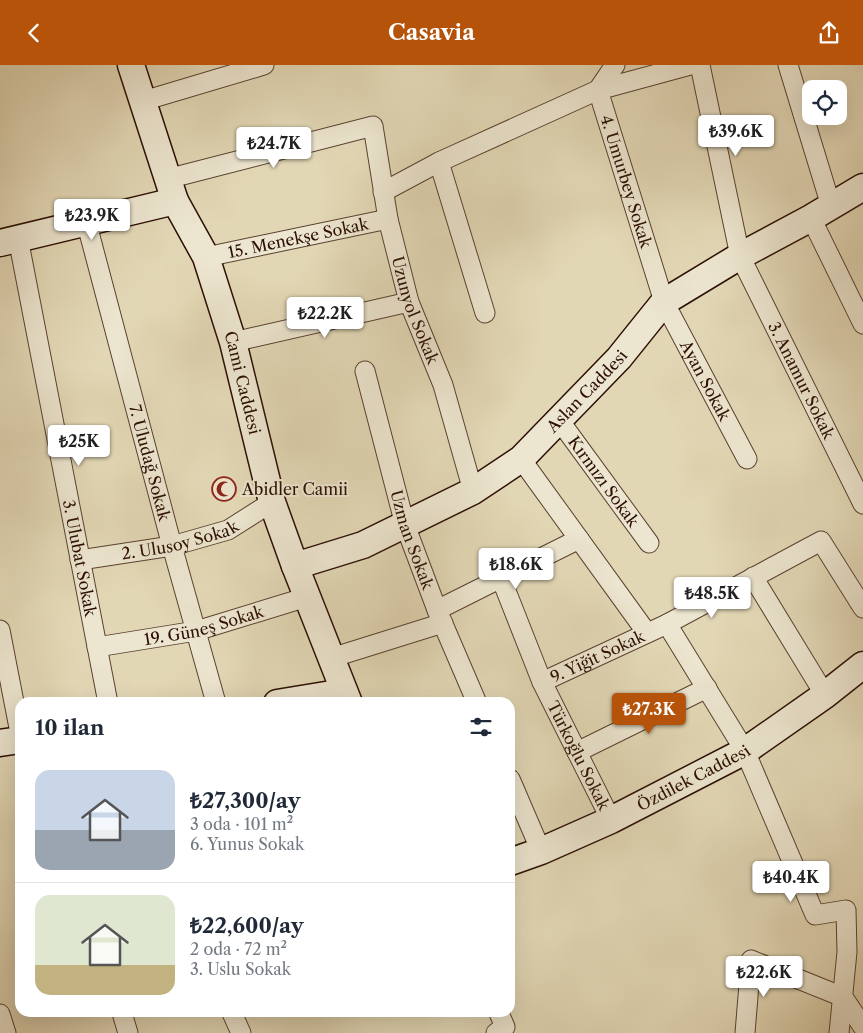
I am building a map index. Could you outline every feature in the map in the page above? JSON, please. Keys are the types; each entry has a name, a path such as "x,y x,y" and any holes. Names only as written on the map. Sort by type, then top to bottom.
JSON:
{"main road":[{"name":"Cami Caddesi","path":"131,65 171,190 206,257 233,342 272,501 295,566 347,697"},
{"name":"Aslan Caddesi","path":"295,566 363,545 473,491 520,459 619,358 664,302 740,256 863,187"},
{"path":"9,240 86,221 171,190"},
{"name":"Özdilek Caddesi","path":"515,860 541,851 611,820 745,751 825,695 863,665"},
{"path":"0,743 15,741"}],"street":[{"path":"143,101 264,65"},
{"path":"598,90 615,65"},
{"path":"383,192 440,162 598,90 690,65"},
{"name":"3. Anamur Sokak","path":"700,65 740,256 863,504"},
{"path":"788,65 821,212 855,289 863,324"},
{"name":"4. Umurbey Sokak","path":"598,90 664,302"},
{"name":"Uzunyol Sokak","path":"171,190 373,126 388,219 410,302 443,385 473,491"},
{"path":"440,162 484,313"},
{"name":"15. Menekşe Sokak","path":"206,257 388,219"},
{"name":"7. Uludağ Sokak","path":"86,221 172,546 214,697"},
{"name":"3. Ulubat Sokak","path":"9,240 80,560 107,697"},
{"path":"233,342 410,302"},
{"name":"Ayan Sokak","path":"664,302 747,459"},
{"name":"Uzman Sokak","path":"365,371 405,525 440,617 474,697"},
{"name":"Kırmızı Sokak","path":"559,420 649,543"},
{"path":"520,459 648,633"},
{"name":"2. Ulusoy Sokak","path":"80,560 172,546 228,530 272,501"},
{"path":"331,658 440,617 501,578 579,539"},
{"name":"9. Yiğit Sokak","path":"542,682 667,624 821,541 863,608"},
{"path":"753,577 825,695"},
{"name":"Türkoğlu Sokak","path":"501,578 542,682 611,820"},
{"name":"19. Güneş Sokak","path":"97,647 196,631 307,597"},
{"path":"667,624 745,751 815,915 846,910 847,953 839,1033"},
{"path":"0,630 15,707"},
{"path":"577,752 707,688"},
{"path":"515,791 541,851"},
{"path":"745,1033 750,960 842,997 863,1027"},
{"path":"0,1014 6,1033"},
{"path":"123,1017 128,1033"},
{"path":"234,1017 241,1033"}],"place":[{"name":"Abidler Camii","path":"224,489"}]}
